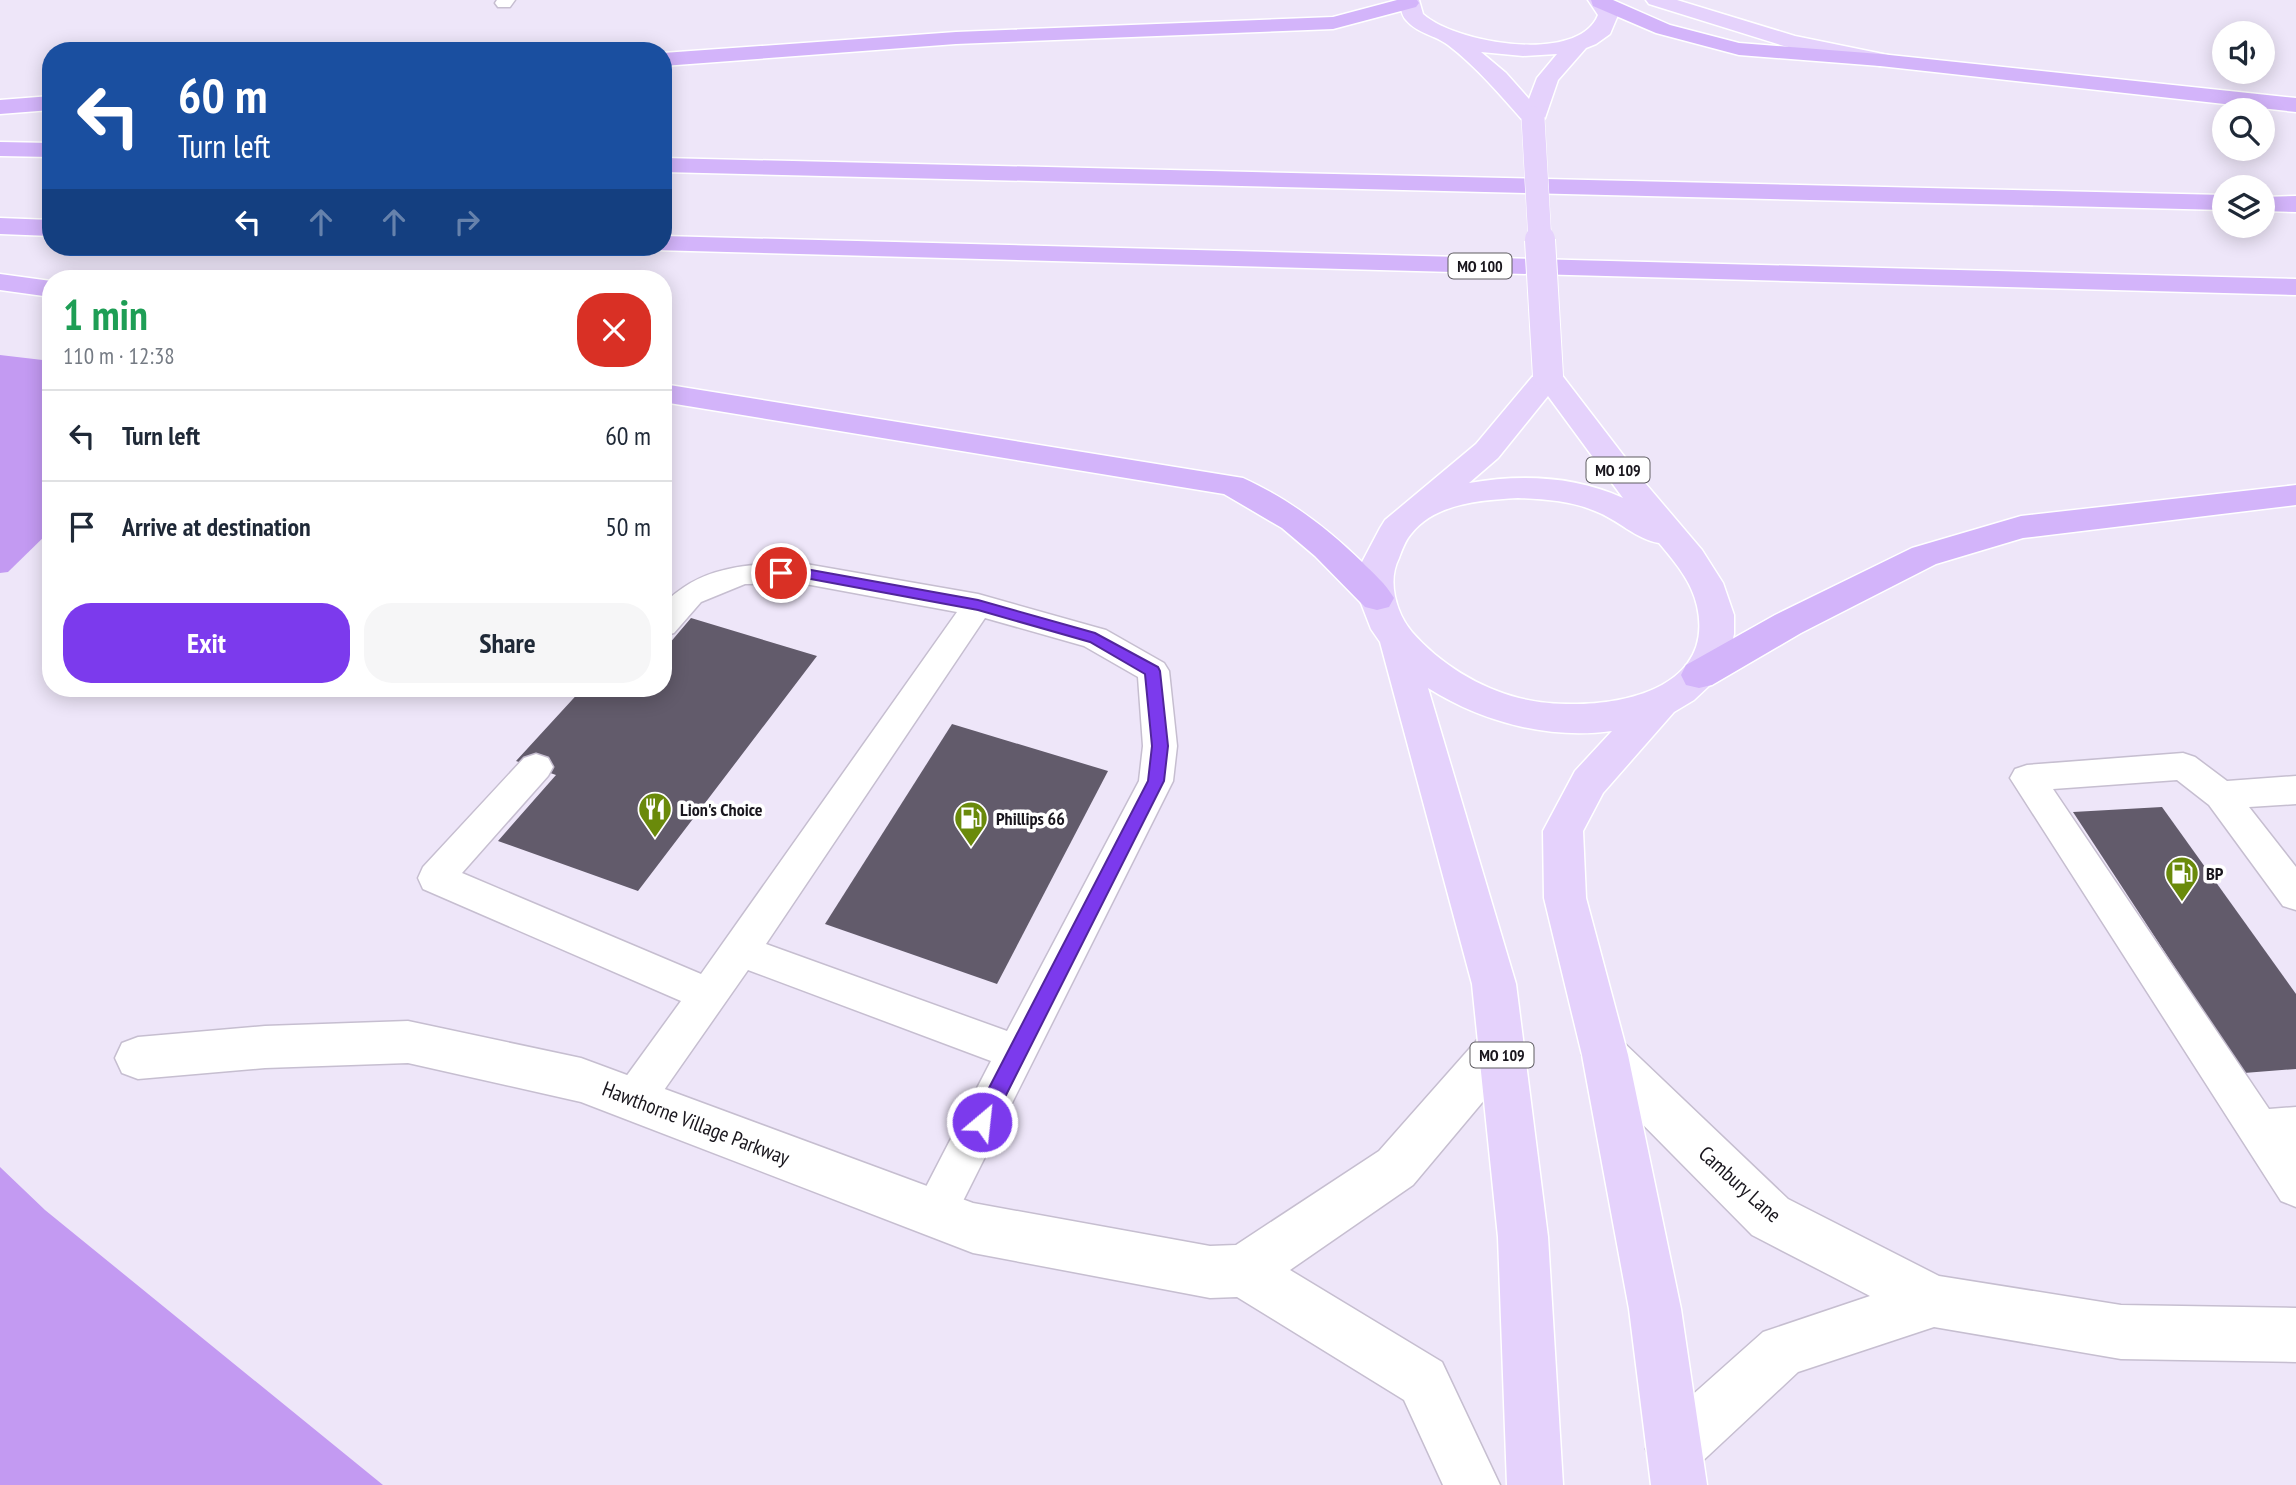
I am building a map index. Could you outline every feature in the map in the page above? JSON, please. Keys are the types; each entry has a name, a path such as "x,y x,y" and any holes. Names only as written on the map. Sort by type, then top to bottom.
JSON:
{"highway":[{"path":"672,59 969,38 1333,23 1409,1"},
{"path":"1599,1 1663,29 1702,41 1782,54 1880,60 2296,105"},
{"path":"0,107 42,104"},
{"path":"0,149 42,150"},
{"path":"672,165 2212,203"},
{"path":"2275,204 2296,204"},
{"path":"0,226 42,228"},
{"name":"MO 100","path":"672,244 2296,287"},
{"path":"0,282 42,288"},
{"path":"672,394 1232,485 1265,499 1317,536 1387,618"},
{"path":"1699,675 1788,624 1924,556 2021,527 2296,495"}],"main road":[{"path":"1656,0 1791,42 1880,60"},
{"path":"1409,1 1413,16 1419,23 1453,39 1484,47 1518,50 1552,49 1590,39 1605,28 1608,15 1599,1"},
{"path":"1453,39 1497,78 1533,118"},
{"path":"1548,376 1533,118 1548,78 1579,43"},
{"name":"MO 109","path":"1535,1485 1523,1237 1494,984 1376,579 1382,552 1397,528 1487,450 1548,376 1691,561 1713,599 1717,619 1716,638 1710,657 1699,675 1682,690 1661,702 1589,782 1563,831 1565,898 1605,1055 1655,1309 1677,1467"},
{"path":"1412,515 1452,496 1476,491 1501,488 1554,490 1606,504 1631,515 1654,528 1691,561"},
{"path":"1387,618 1433,674 1457,690 1516,712 1578,720 1636,712 1661,702"}],"street":[{"name":"Hawthorne Village Parkway","path":"138,1058 265,1047 408,1042 581,1080 973,1228 1210,1272 1243,1271"},
{"path":"1472,1485 1423,1381 1243,1271 1396,1168 1501,1046"},
{"name":"Cambury Lane","path":"1605,1055 1770,1217 1934,1301 2121,1332 2296,1335"},
{"name":"Cambury Lane","path":"1677,1467 1782,1351 1934,1301"}],"lane":[{"path":"672,615 690,595 742,574 800,573 978,605 1095,638 1153,671 1160,746 1156,781 933,1214"},
{"path":"634,1099 740,951 978,605"},
{"path":"2296,895 2221,794 2183,766 2027,778 2277,1128 2296,1186"},
{"path":"536,767 436,878 709,995"},
{"path":"2221,794 2296,790"},
{"path":"740,951 1018,1053"}],"shaded area":[{"path":"0,355 42,360 42,539 8,572 0,573"},
{"path":"0,1167 45,1210 383,1485 0,1485"}],"building":[{"path":"691,618 817,656 638,891 498,841 556,775 516,761 575,697 672,697 672,640"},
{"name":"Phillips 66","path":"952,724 1108,771 997,984 825,924"},
{"name":"BP","path":"2162,807 2296,994 2296,1069 2244,1073 2073,812"}],"place":[{"name":"Lion's Choice","path":"655,839"},
{"name":"Phillips 66","path":"971,848"},
{"name":"BP","path":"2182,903"}],"route":[{"path":"781,573 800,573 978,605 1095,638 1153,671 1160,746 1156,781 982,1122"}]}
